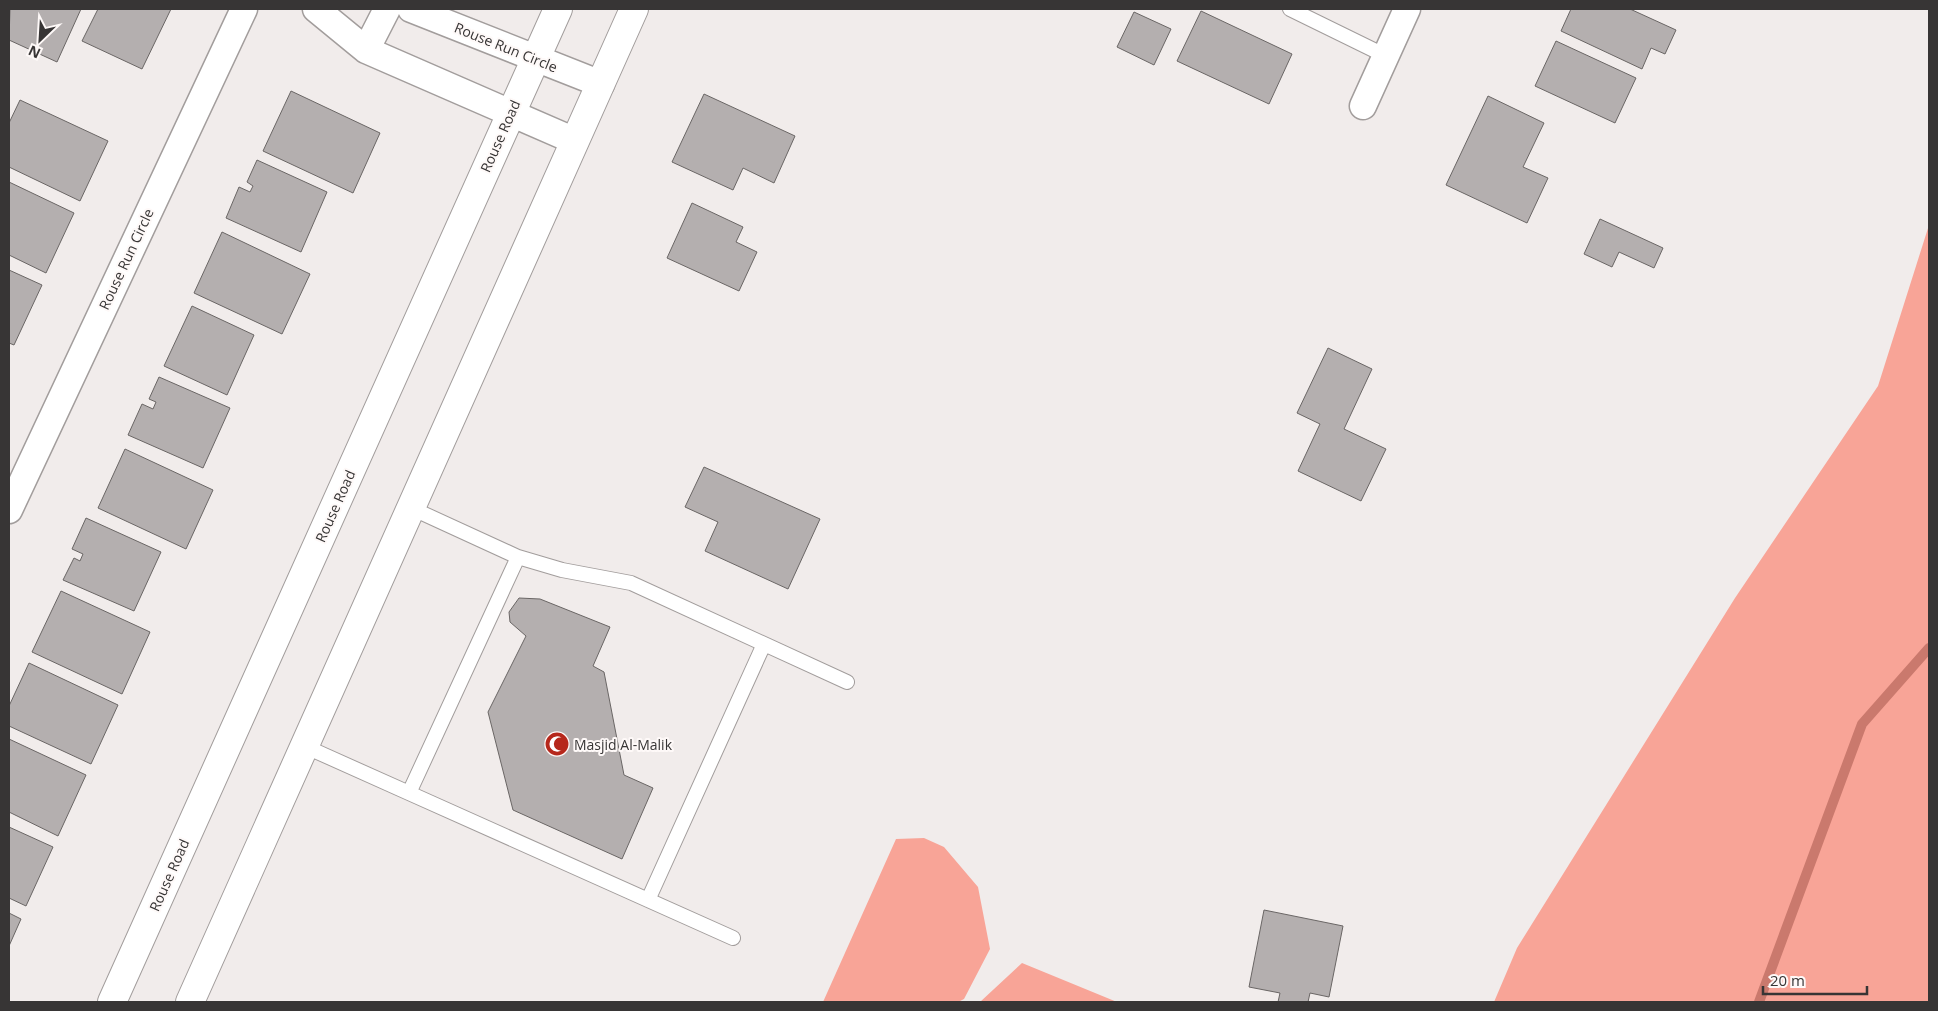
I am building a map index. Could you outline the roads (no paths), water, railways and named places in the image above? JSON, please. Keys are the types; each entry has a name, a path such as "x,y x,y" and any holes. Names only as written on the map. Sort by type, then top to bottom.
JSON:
{"street":[{"name":"Rouse Run Circle","path":"9,510 244,9"},
{"path":"316,9 366,50 576,141"},
{"path":"366,50 387,9"},
{"name":"Rouse Run Circle","path":"412,9 601,84"},
{"name":"Rouse Road","path":"112,1002 558,9"},
{"path":"190,1002 634,9"},
{"path":"1363,106 1407,9"}],"lane":[{"path":"1290,9 1386,56"},
{"path":"411,508 518,557 562,570 632,583 847,682"},
{"path":"409,793 518,557"},
{"path":"648,900 764,644"},
{"path":"304,746 733,938"}],"waterway":[{"path":"1759,1002 1862,724 1929,648"}],"place":[{"name":"Masjid Al-Malik","path":"557,744"}]}
